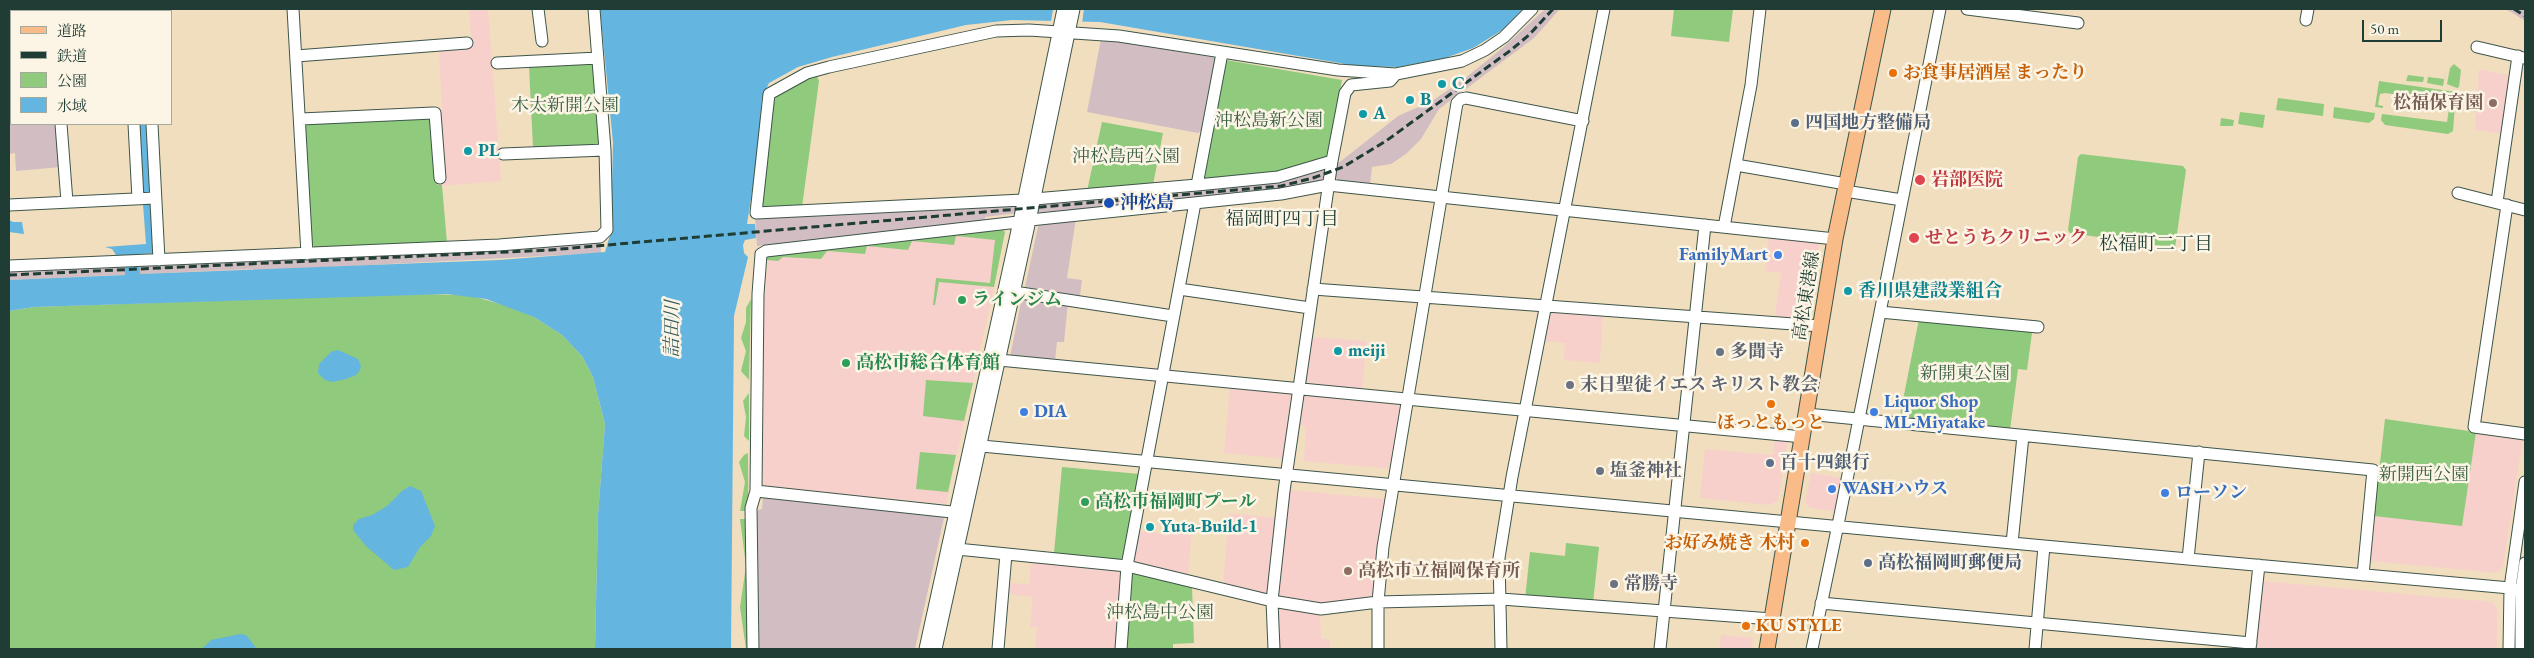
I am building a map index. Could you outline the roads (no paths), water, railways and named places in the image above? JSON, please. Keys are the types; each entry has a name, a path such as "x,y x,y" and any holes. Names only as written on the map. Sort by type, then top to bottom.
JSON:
{"main road":[{"name":"高松東港線","path":"1767,649 1835,239 1883,9"}],"street":[{"path":"293,9 301,119 307,254"},
{"path":"538,9 542,41"},
{"path":"9,266 499,245 600,237 607,230 605,150 594,9"},
{"path":"1063,9 1065,28"},
{"path":"926,649 976,445 1065,28 1074,9"},
{"path":"1332,161 1278,177 1197,185 1029,199 756,214 769,94 807,73 996,31 1065,28 1338,70 1396,74 1462,61 1486,50 1504,37 1532,9"},
{"path":"1501,649 1499,558 1509,495 1604,9"},
{"path":"1724,227 1751,85 1760,9"},
{"path":"1812,649 1940,9"},
{"path":"1967,9 2078,23"},
{"path":"296,56 467,43"},
{"path":"2477,47 2522,57 2474,427 2525,434"},
{"path":"1197,185 1222,53"},
{"path":"497,63 598,58"},
{"path":"1274,649 1272,601 1286,474 1332,161 1348,87 1390,82 1396,74"},
{"path":"1378,649 1378,602 1393,485 1457,103 1461,98 1583,121"},
{"path":"301,119 434,113 440,178"},
{"path":"61,125 67,202"},
{"path":"134,125 138,199"},
{"path":"152,125 159,260"},
{"path":"503,154 605,150"},
{"path":"1736,165 1902,200"},
{"path":"753,649 751,508 756,491 758,294 761,254 766,251 1281,194 1328,185 1835,239"},
{"path":"2458,193 2525,210"},
{"path":"9,205 155,198"},
{"path":"1121,649 1127,566 1195,203"},
{"path":"976,445 999,360 1014,292 1024,221"},
{"path":"1660,649 1705,225"},
{"path":"1179,289 1310,308"},
{"path":"1313,290 1821,326"},
{"path":"1014,292 1173,316"},
{"path":"1880,312 2038,327"},
{"path":"999,360 1684,424 1803,437"},
{"path":"1807,414 2373,470 2363,575"},
{"path":"2012,543 2023,436"},
{"path":"976,445 2519,590"},
{"path":"2188,559 2199,452"},
{"path":"2520,649 2519,590 2525,482"},
{"path":"756,491 960,512"},
{"path":"2035,649 2044,546"},
{"path":"952,549 1127,566 1272,601 1321,609 1378,602 1500,599 1772,619"},
{"path":"936,649 952,549"},
{"path":"998,649 1006,554"},
{"path":"2509,649 2525,562"},
{"path":"1821,603 2037,623 2250,646 2259,565"}],"water":[{"name":"詰田川","path":"600,9 1525,9 1504,29 1473,48 1445,58 1398,67 1357,66 1100,22 1012,20 966,25 832,57 798,67 769,83 762,97 757,160 747,224 755,224 756,238 745,240 743,245 744,253 748,257 734,316 731,649 595,649 598,515 605,424 593,377 582,356 562,335 534,317 486,299 447,294 34,307 9,311 9,280 125,275 124,255 116,255 112,249 105,247 146,244 137,125 149,125 156,253 141,254 139,256 140,274 499,260 605,252 611,232 613,142"},
{"path":"9,220 22,222 24,234 9,232"},
{"path":"338,350 358,359 361,366 360,370 356,375 346,379 332,382 325,380 318,373 319,364 331,352"},
{"path":"410,486 421,491 435,526 431,536 420,547 408,567 394,570 366,546 353,530 353,525 359,519 372,515 387,506"},
{"path":"240,634 246,635 257,649 202,649 211,640"}],"railway":[{"path":"9,275 550,250 1281,186 1313,178 1343,167 1386,141 1511,50 1529,35 1553,9"},
{"path":"2514,9 2525,16"}],"place":[{"name":"お食事居酒屋 まったり","path":"1893,73"},
{"name":"C","path":"1442,84"},
{"name":"B","path":"1410,100"},
{"name":"松福保育園","path":"2493,103"},
{"name":"A","path":"1363,114"},
{"name":"四国地方整備局","path":"1795,123"},
{"name":"PL","path":"468,151"},
{"name":"岩部医院","path":"1920,180"},
{"name":"沖松島","path":"1109,203"},
{"name":"せとうちクリニック","path":"1914,238"},
{"name":"FamilyMart","path":"1778,255"},
{"name":"香川県建設業組合","path":"1848,291"},
{"name":"ラインジム","path":"962,300"},
{"name":"meiji","path":"1338,351"},
{"name":"多聞寺","path":"1720,352"},
{"name":"高松市総合体育館","path":"846,363"},
{"name":"末日聖徒イエス キリスト教会","path":"1570,385"},
{"name":"ほっともっと","path":"1771,404"},
{"name":"DIA","path":"1024,412"},
{"name":"Liquor Shop ML·Miyatake","path":"1874,412"},
{"name":"百十四銀行","path":"1770,463"},
{"name":"塩釜神社","path":"1600,471"},
{"name":"WASHハウス","path":"1832,489"},
{"name":"ローソン","path":"2165,493"},
{"name":"高松市福岡町プール","path":"1085,502"},
{"name":"Yuta-Build-1","path":"1150,527"},
{"name":"お好み焼き 木村","path":"1805,543"},
{"name":"高松福岡町郵便局","path":"1868,563"},
{"name":"高松市立福岡保育所","path":"1348,571"},
{"name":"常勝寺","path":"1614,584"},
{"name":"KU STYLE","path":"1746,626"}],"district":[{"name":"福岡町四丁目","path":"1282,220"},
{"name":"松福町二丁目","path":"2156,245"}],"park label":[{"name":"木太新開公園","path":"565,106"},
{"name":"沖松島新公園","path":"1269,121"},
{"name":"沖松島西公園","path":"1126,157"},
{"name":"新開東公園","path":"1965,374"},
{"name":"新開西公園","path":"2424,475"},
{"name":"沖松島中公園","path":"1160,613"}]}
